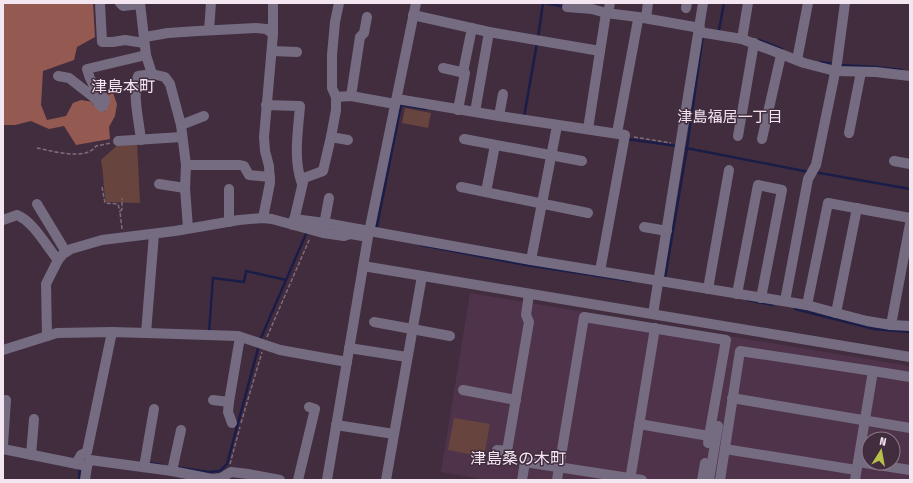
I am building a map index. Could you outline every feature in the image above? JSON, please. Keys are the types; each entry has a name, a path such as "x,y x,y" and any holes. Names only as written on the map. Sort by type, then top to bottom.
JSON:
{"street":[{"path":"100,3 102,42 145,40 168,33 209,30 261,29 269,30 273,34"},
{"path":"120,3 122,6 141,4 146,55 152,74"},
{"path":"209,30 211,3"},
{"path":"263,218 270,183 269,166 264,152 264,137 272,51 273,3"},
{"path":"293,222 304,178 323,171 331,137 336,110 336,97 332,88 332,55 335,22 339,3"},
{"path":"327,480 363,266 373,233 396,102 416,3"},
{"path":"600,271 642,19 648,3"},
{"path":"653,314 681,145 702,31 704,3"},
{"path":"743,37 748,3"},
{"path":"797,57 808,3"},
{"path":"785,302 808,179 816,165 836,66 846,3"},
{"path":"567,7 593,6 607,12 702,31 743,37 781,55 797,57 861,72 910,76"},
{"path":"588,129 607,12"},
{"path":"413,15 489,32 600,50"},
{"path":"351,96 360,37 364,33 367,17"},
{"path":"458,110 465,73 463,72 472,28"},
{"path":"474,112 489,32"},
{"path":"738,136 754,43"},
{"path":"272,51 296,52"},
{"path":"58,76 69,78 96,99 102,107 105,100 92,85 87,69 146,55"},
{"path":"762,139 781,55"},
{"path":"443,68 463,72"},
{"path":"849,133 861,72"},
{"path":"141,140 136,102 136,81 138,76 152,74 165,77 170,84 181,125 186,165 185,188 188,228"},
{"path":"499,116 503,94"},
{"path":"336,97 351,96 474,112 588,129 622,136"},
{"path":"266,105 300,106 296,145 299,178 302,184"},
{"path":"181,125 204,116"},
{"path":"530,260 556,131"},
{"path":"118,141 182,137"},
{"path":"331,137 348,140"},
{"path":"464,138 582,161"},
{"path":"486,192 495,145"},
{"path":"894,161 910,164"},
{"path":"186,165 240,165 244,166 249,175 270,177"},
{"path":"708,289 729,170"},
{"path":"159,184 185,188"},
{"path":"737,294 758,185 782,190 761,298"},
{"path":"461,187 588,213"},
{"path":"229,189 229,222"},
{"path":"324,228 329,198"},
{"path":"807,305 828,203 910,218"},
{"path":"37,204 66,252"},
{"path":"836,313 857,208"},
{"path":"3,220 17,215 23,217 32,226 58,260"},
{"path":"47,336 46,284 58,260 66,252 102,240 175,232 188,228 263,218 324,228 344,236 351,234 373,233 600,271 658,285 708,289 807,305 867,321 891,325 910,326"},
{"path":"891,325 910,224"},
{"path":"644,227 667,231"},
{"path":"146,333 154,234"},
{"path":"363,266 910,356"},
{"path":"386,480 422,276"},
{"path":"497,450 507,452 529,322 526,315 530,294"},
{"path":"557,480 584,317 726,340 702,480"},
{"path":"374,322 450,336"},
{"path":"709,480 734,327"},
{"path":"630,479 655,328"},
{"path":"76,464 81,455 87,452 112,332"},
{"path":"3,350 57,333 146,333 240,337 280,350 347,362"},
{"path":"232,423 228,412 240,337"},
{"path":"349,348 407,357"},
{"path":"720,480 740,351 910,377"},
{"path":"856,471 873,371"},
{"path":"463,390 516,400"},
{"path":"732,398 910,428"},
{"path":"3,445 6,400"},
{"path":"213,400 229,402"},
{"path":"298,480 304,440 315,409 308,407"},
{"path":"144,467 154,410"},
{"path":"31,454 34,419"},
{"path":"639,424 709,436"},
{"path":"336,425 394,434"},
{"path":"172,471 181,430"},
{"path":"3,449 87,466"},
{"path":"725,449 856,471 910,470"},
{"path":"85,480 87,466 90,460 172,471 212,479 221,478 231,472 280,480"},
{"path":"522,480 525,462 642,480"}],"path":[{"path":"622,136 681,145"},
{"path":"37,148 72,154 88,153 96,146 118,141"},
{"path":"102,187 105,203 118,204 123,237"},
{"path":"120,212 122,209 122,198"}],"shaded area":[{"path":"3,3 93,3 95,37 77,47 74,60 43,71 41,105 47,120 66,116 73,103 81,100 93,102 92,104 104,112 109,105 104,93 113,93 117,104 115,116 109,127 110,139 76,145 64,126 49,129 31,121 15,125 3,125"},
{"path":"405,108 431,113 428,128 402,123"},
{"path":"137,142 140,203 106,202 101,160 120,143"},
{"path":"470,293 910,366 910,480 487,480 441,472"},
{"path":"454,418 490,424 484,457 448,450"}],"waterway":[{"path":"538,38 543,3"},
{"path":"545,3 565,7"},
{"path":"719,30 724,3"},
{"path":"665,278 687,148 703,35"},
{"path":"759,40 782,49"},
{"path":"524,117 537,43"},
{"path":"821,62 834,64"},
{"path":"839,65 902,70"},
{"path":"376,231 401,105 426,109"},
{"path":"627,139 677,146"},
{"path":"686,148 809,172"},
{"path":"814,172 910,189"},
{"path":"260,340 306,234"},
{"path":"421,245 526,265 631,281"},
{"path":"209,332 213,278 244,282 246,271 286,280"},
{"path":"748,300 773,305"},
{"path":"795,309 874,329 910,332"},
{"path":"175,467 209,472 220,471 227,464 259,345"},
{"path":"149,463 162,465"},
{"path":"79,480 80,468"}],"district":[{"name":"津島本町","path":"123,86"},
{"name":"津島福居一丁目","path":"730,117"},
{"name":"津島桑の木町","path":"518,458"}]}
